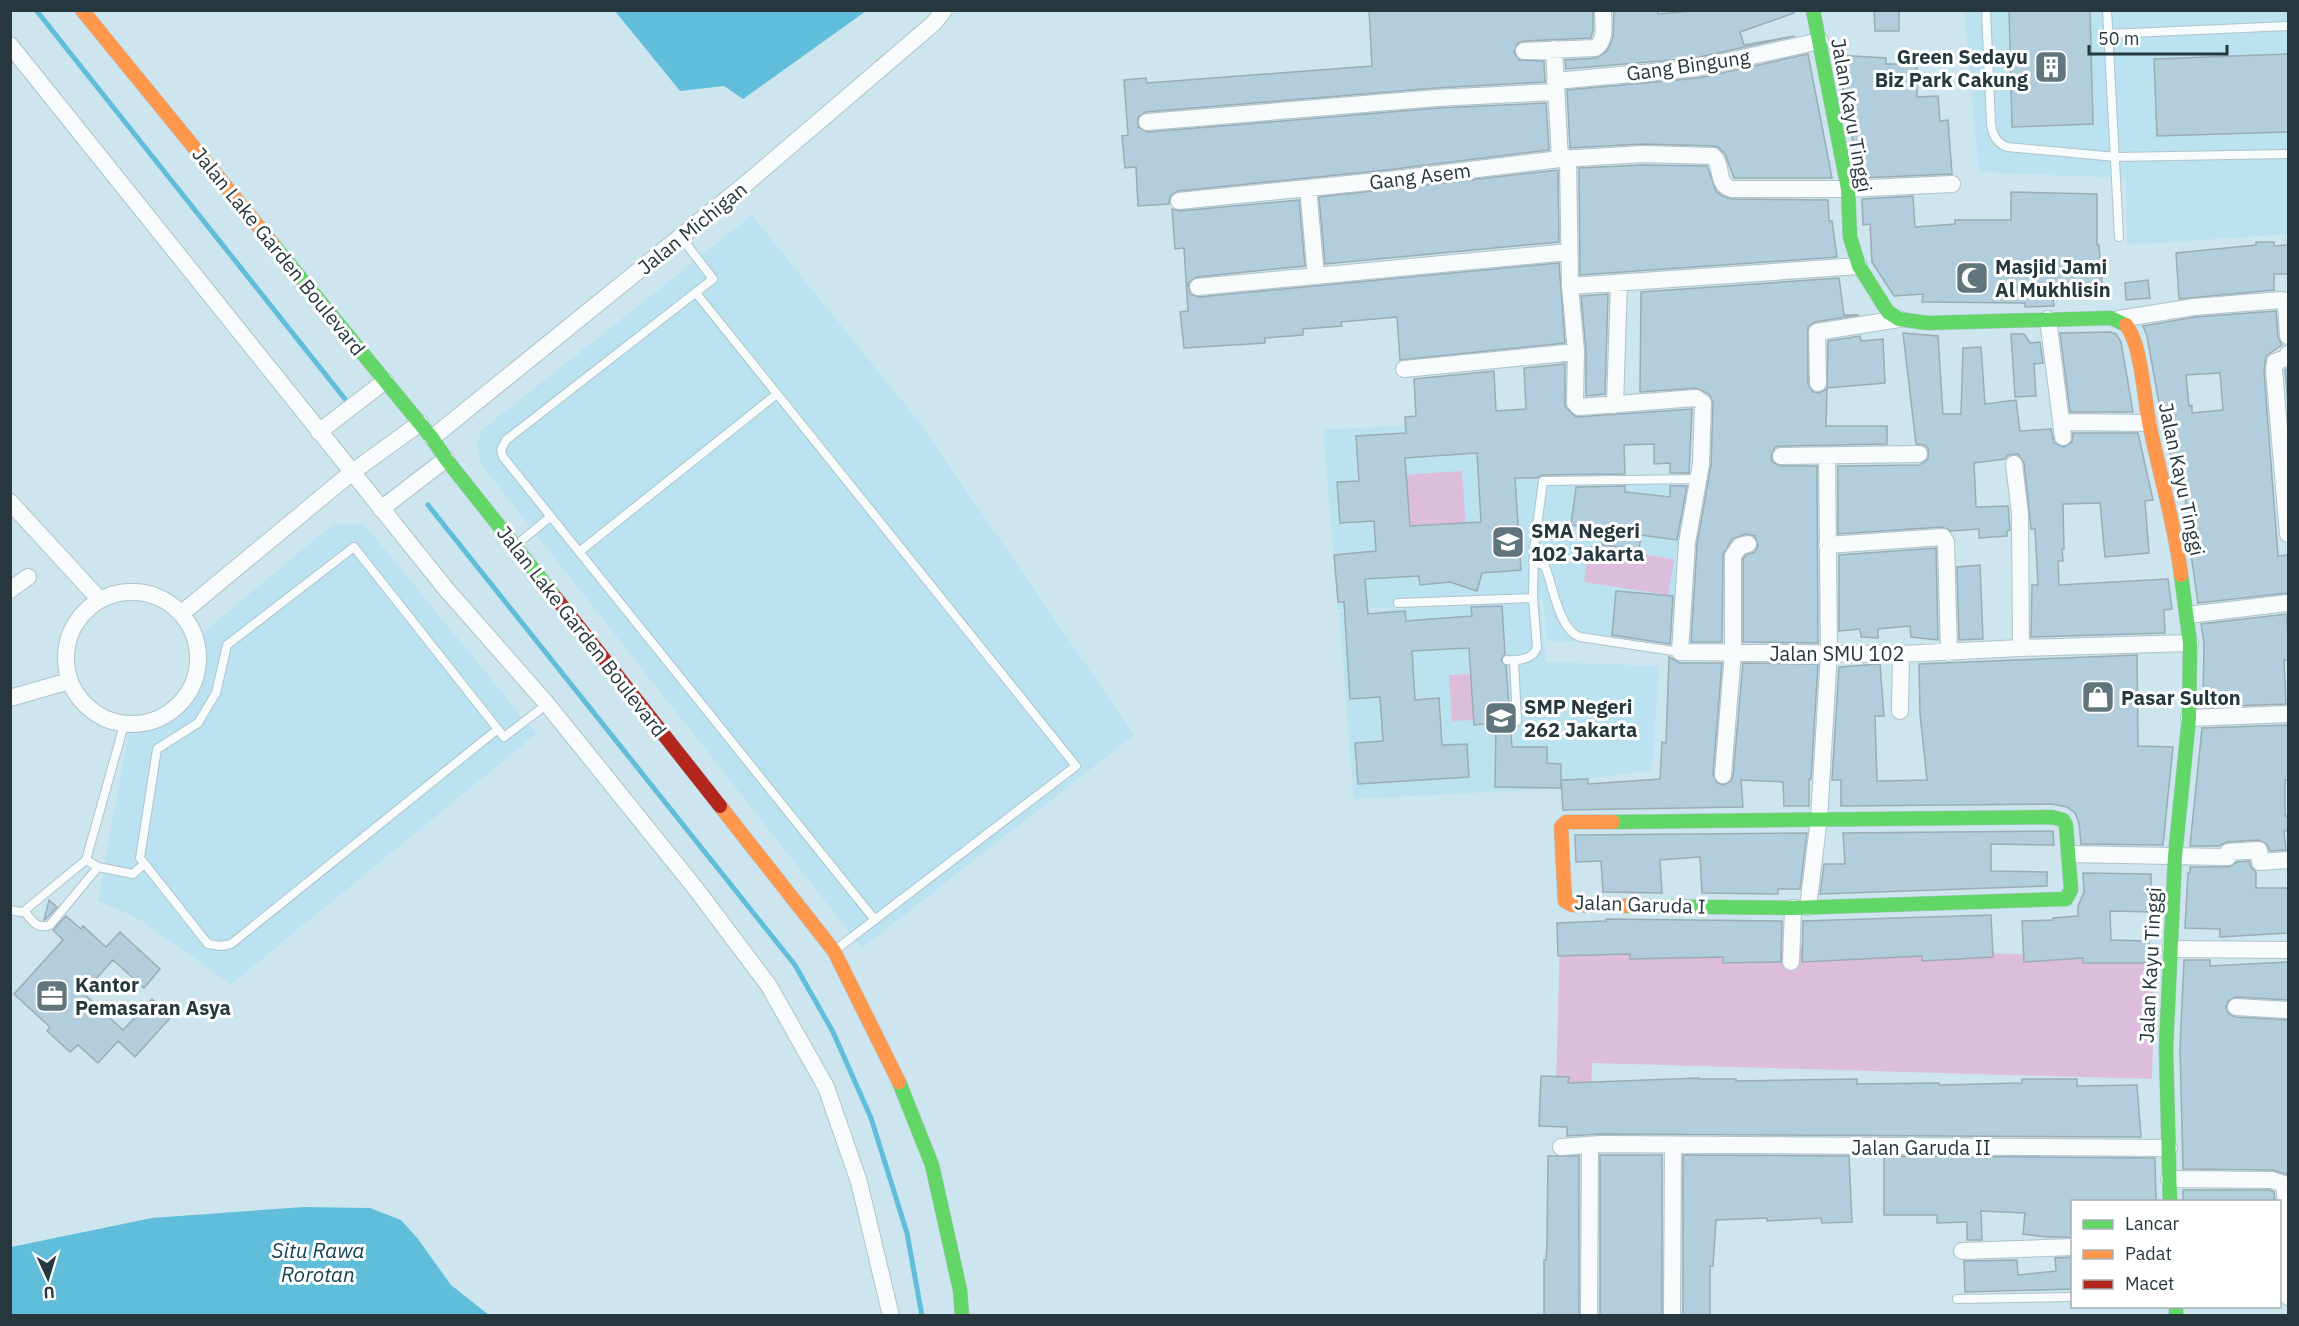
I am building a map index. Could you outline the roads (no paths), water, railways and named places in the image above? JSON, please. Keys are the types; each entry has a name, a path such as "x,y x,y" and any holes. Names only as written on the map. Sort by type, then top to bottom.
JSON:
{"street":[{"name":"Jalan Lake Garden Boulevard","path":"82,10 432,438 446,459 834,951 893,1066 932,1165 960,1290 962,1316"},
{"name":"Jalan Michigan","path":"432,438 748,182 934,23 944,10"},
{"path":"1524,51 1595,48 1601,45 1603,10"},
{"name":"Jalan Kayu Tinggi","path":"1813,10 1848,189 1850,237 1859,266 1880,303 1899,319"},
{"name":"Gang Bingung","path":"1147,122 1555,86 1697,68 1820,41"},
{"path":"10,45 351,473 446,589 547,704 696,889 769,986 826,1087 859,1182 891,1316"},
{"path":"1554,49 1555,86 1564,159 1570,286 1576,352 1575,403 1579,407 1701,399 1703,410 1699,479 1687,543 1680,651"},
{"name":"Gang Asem","path":"1179,201 1564,159 1643,154 1707,154 1713,156 1718,160 1721,182 1727,188 1848,189"},
{"path":"1848,189 1952,184"},
{"path":"1308,188 1316,276"},
{"path":"1198,287 1569,252"},
{"path":"1570,286 1859,266"},
{"path":"1615,405 1619,283"},
{"path":"1818,383 1817,332 1899,319 1927,323 2119,319 2194,307 2282,300 2286,302 2289,336"},
{"path":"2048,319 2063,429 2149,423"},
{"name":"Jalan Kayu Tinggi","path":"2119,319 2129,327 2134,338 2149,423 2176,542 2190,643 2188,718 2175,856 2165,1069 2170,1200"},
{"path":"1404,369 1576,352"},
{"path":"2289,354 2286,358 2276,362 2274,366 2289,534"},
{"path":"319,432 385,381"},
{"path":"182,613 351,473 420,423"},
{"path":"1781,456 1919,454"},
{"path":"1791,962 1819,818 1829,653 1827,456"},
{"path":"381,509 446,459"},
{"path":"2014,464 2020,514 2021,648"},
{"path":"10,502 100,600"},
{"path":"1827,545 1942,537 1946,542 1949,653"},
{"path":"1723,775 1732,652 1733,556 1740,546 1748,544"},
{"path":"10,590 28,577"},
{"path":"121,592 143,592 164,600 182,613 195,633 200,655 196,678 186,699 169,715 147,723 124,725 106,720 90,711 78,697 69,681 65,663 67,644 73,626 84,612 100,600 121,592"},
{"path":"2187,615 2289,603"},
{"name":"Jalan SMU 102","path":"1680,651 1901,654 2190,643"},
{"path":"1900,711 1901,654"},
{"path":"10,698 69,681"},
{"path":"2188,718 2289,714"},
{"name":"Jalan Garuda I","path":"2059,818 2066,825 2068,855 2070,895 2066,900 1800,908 1567,904 1564,890 1561,827 1572,821 2059,818"},
{"path":"2068,855 2223,857 2228,856 2228,852 2259,850 2260,862 2289,860"},
{"path":"2171,949 2289,950"},
{"path":"2236,1007 2289,1010"},
{"path":"1672,1316 1673,1145"},
{"name":"Jalan Garuda II","path":"1561,1147 1673,1145 2169,1148"},
{"path":"1589,1316 1590,1146"},
{"path":"2169,1179 2272,1180 2284,1184 2287,1210 2285,1297"},
{"path":"1962,1251 2071,1247"}],"lane":[{"path":"1986,10 1991,123 1992,130 2000,144 2007,147 2116,157 2289,154"},
{"path":"2107,10 2119,237"},
{"path":"2108,34 2289,26"},
{"path":"681,237 713,279 506,440 501,450 503,457 550,517 875,920"},
{"path":"696,293 1076,766 834,951"},
{"path":"579,552 777,394"},
{"path":"1517,721 1511,660 1526,659 1535,653 1537,641 1533,598 1533,561 1543,482 1699,479"},
{"path":"515,546 550,517"},
{"path":"498,729 231,944 221,946 207,944 140,858 157,748 198,723 216,693 227,645 354,547 498,729 504,737 547,704"},
{"name":"Jalan SMU 102","path":"1533,561 1545,566 1566,625 1576,636 1680,651"},
{"path":"1398,603 1533,598"},
{"path":"10,910 24,911 86,860 124,725"},
{"path":"86,860 98,867 133,874 144,864"},
{"path":"24,911 35,925 40,927 50,925 98,867"},
{"path":"1957,1299 2071,1297"}],"water":[{"path":"615,11 866,11 743,99 724,86 680,91"},
{"name":"Situ Rawa Rorotan","path":"304,1207 370,1208 401,1220 418,1239 451,1285 489,1315 11,1315 11,1247 152,1218"}],"waterway":[{"path":"36,10 345,399"},
{"path":"428,505 795,965 833,1032 871,1118 907,1233 922,1316"}],"place":[{"name":"Green Sedayu Biz Park Cakung","path":"2051,67"},
{"name":"Masjid Jami Al Mukhlisin","path":"1972,278"},
{"name":"SMA Negeri 102 Jakarta","path":"1508,542"},
{"name":"Pasar Sulton","path":"2098,697"},
{"name":"SMP Negeri 262 Jakarta","path":"1501,718"},
{"name":"Kantor Pemasaran Asya","path":"52,996"}]}
